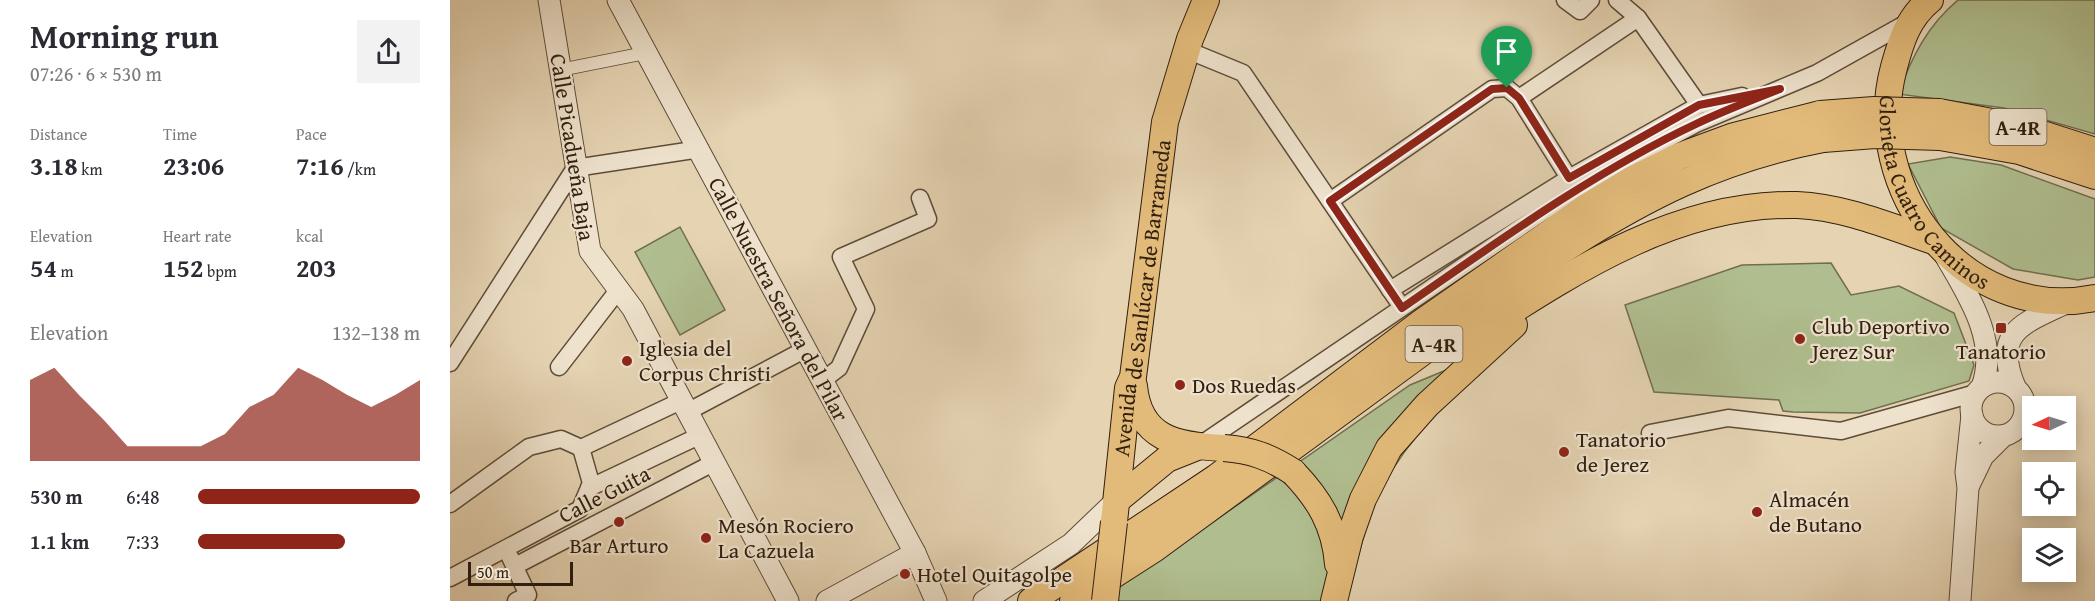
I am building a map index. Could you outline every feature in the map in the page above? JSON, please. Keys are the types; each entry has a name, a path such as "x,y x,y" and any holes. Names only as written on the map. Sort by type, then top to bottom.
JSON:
{"main road":[{"name":"Avenida de Sanlúcar de Barrameda","path":"1105,601 1128,388 1133,377 1165,122 1187,50 1206,0"},
{"name":"Glorieta Cuatro Caminos","path":"1921,7 1892,76 1887,113 1890,150 1900,186 1917,219 1938,246 1963,267 2004,289 2038,297 2089,299"},
{"name":"A-4R","path":"1031,601 1217,477 1539,238 1605,195 1680,156 1773,124 1820,114 1874,110 1939,112 2024,128 2095,151"},
{"name":"A-4R","path":"1073,601 1154,549 1555,255 1643,201 1687,179 1740,159 1778,148 1823,139 1875,135 1940,137 2019,151 2095,176"},
{"path":"1404,367 1442,356 1583,267 1661,231 1701,218 1748,208 1798,205 1842,211 1938,246"},
{"path":"1336,590 1350,536 1363,500 1389,448 1427,405 1503,334 1548,299 1625,248"},
{"path":"1133,377 1136,402 1148,426 1156,433 1197,447 1245,450 1264,456 1293,472 1311,491 1327,514 1336,543 1336,590"},
{"path":"1115,511 1167,459 1197,447"}],"street":[{"name":"Calle Picadueña Baja","path":"549,0 590,251 633,309 788,601"},
{"name":"Calle Nuestra Señora del Pilar","path":"618,0 645,53 700,149 804,350 915,554 936,601"},
{"path":"1565,0 1580,11 1591,0"},
{"path":"1617,0 1638,18 1699,105"},
{"path":"1197,447 1543,212 1630,159 1696,124 1780,89 1848,57 1921,7"},
{"path":"1519,98 1638,18"},
{"path":"1187,50 1244,73 1402,308"},
{"path":"560,70 645,53"},
{"path":"1330,201 1492,89 1507,88 1519,98 1569,178"},
{"path":"1390,290 1569,178 1699,105 1780,89"},
{"path":"450,363 575,168 700,149"},
{"path":"822,381 839,368 866,309 841,257 928,219 920,198"},
{"path":"1938,246 1979,321 1988,349 1987,373 1971,401 1960,601"},
{"path":"559,367 619,290"},
{"path":"1968,488 1983,456 2003,436 2012,433 2024,419 2025,401 2015,387 2006,359 2007,343 2015,330 2089,299"},
{"path":"450,504 529,447 561,439 581,448 686,406 804,350"},
{"path":"1650,433 1728,418 1841,431 1971,401 1998,381 2015,387"},
{"path":"1971,401 1978,427 1985,433 2003,436"},
{"path":"589,488 701,435"},
{"path":"450,578 580,509 591,483 581,448"},
{"name":"Calle Guita","path":"515,566 715,462"},
{"path":"984,601 1071,544 1115,511"},
{"path":"506,550 528,595 516,601"},
{"path":"827,601 915,554"}],"green space":[{"path":"1958,0 2095,0 2095,134 2004,108 1898,94 1909,67 1929,31"},
{"path":"1950,157 2001,165 2095,199 2095,277 2078,280 2013,269 1941,228 1908,164"},
{"path":"680,227 725,310 680,335 635,252"},
{"name":"Club Deportivo Jerez Sur","path":"1831,263 1851,295 1899,286 1954,313 1974,365 1969,381 1860,413 1783,411 1779,400 1654,392 1625,305 1742,265"},
{"path":"1514,342 1441,409 1424,427 1395,466 1370,515 1345,601 1094,601 1141,572 1410,385"}],"place":[{"name":"Tanatorio","path":"2001,328"},
{"name":"Club Deportivo Jerez Sur","path":"1800,339"},
{"name":"Iglesia del Corpus Christi","path":"627,361"},
{"name":"Dos Ruedas","path":"1180,385"},
{"name":"Tanatorio de Jerez","path":"1564,452"},
{"name":"Almacén de Butano","path":"1757,512"},
{"name":"Bar Arturo","path":"619,522"},
{"name":"Mesón Rociero La Cazuela","path":"706,538"},
{"name":"Hotel Quitagolpe","path":"905,574"}],"route":[{"path":"1507,88 1519,98 1569,178 1699,105 1780,89 1696,124 1630,159 1543,212 1402,308 1330,201 1492,89 1507,88"}]}
